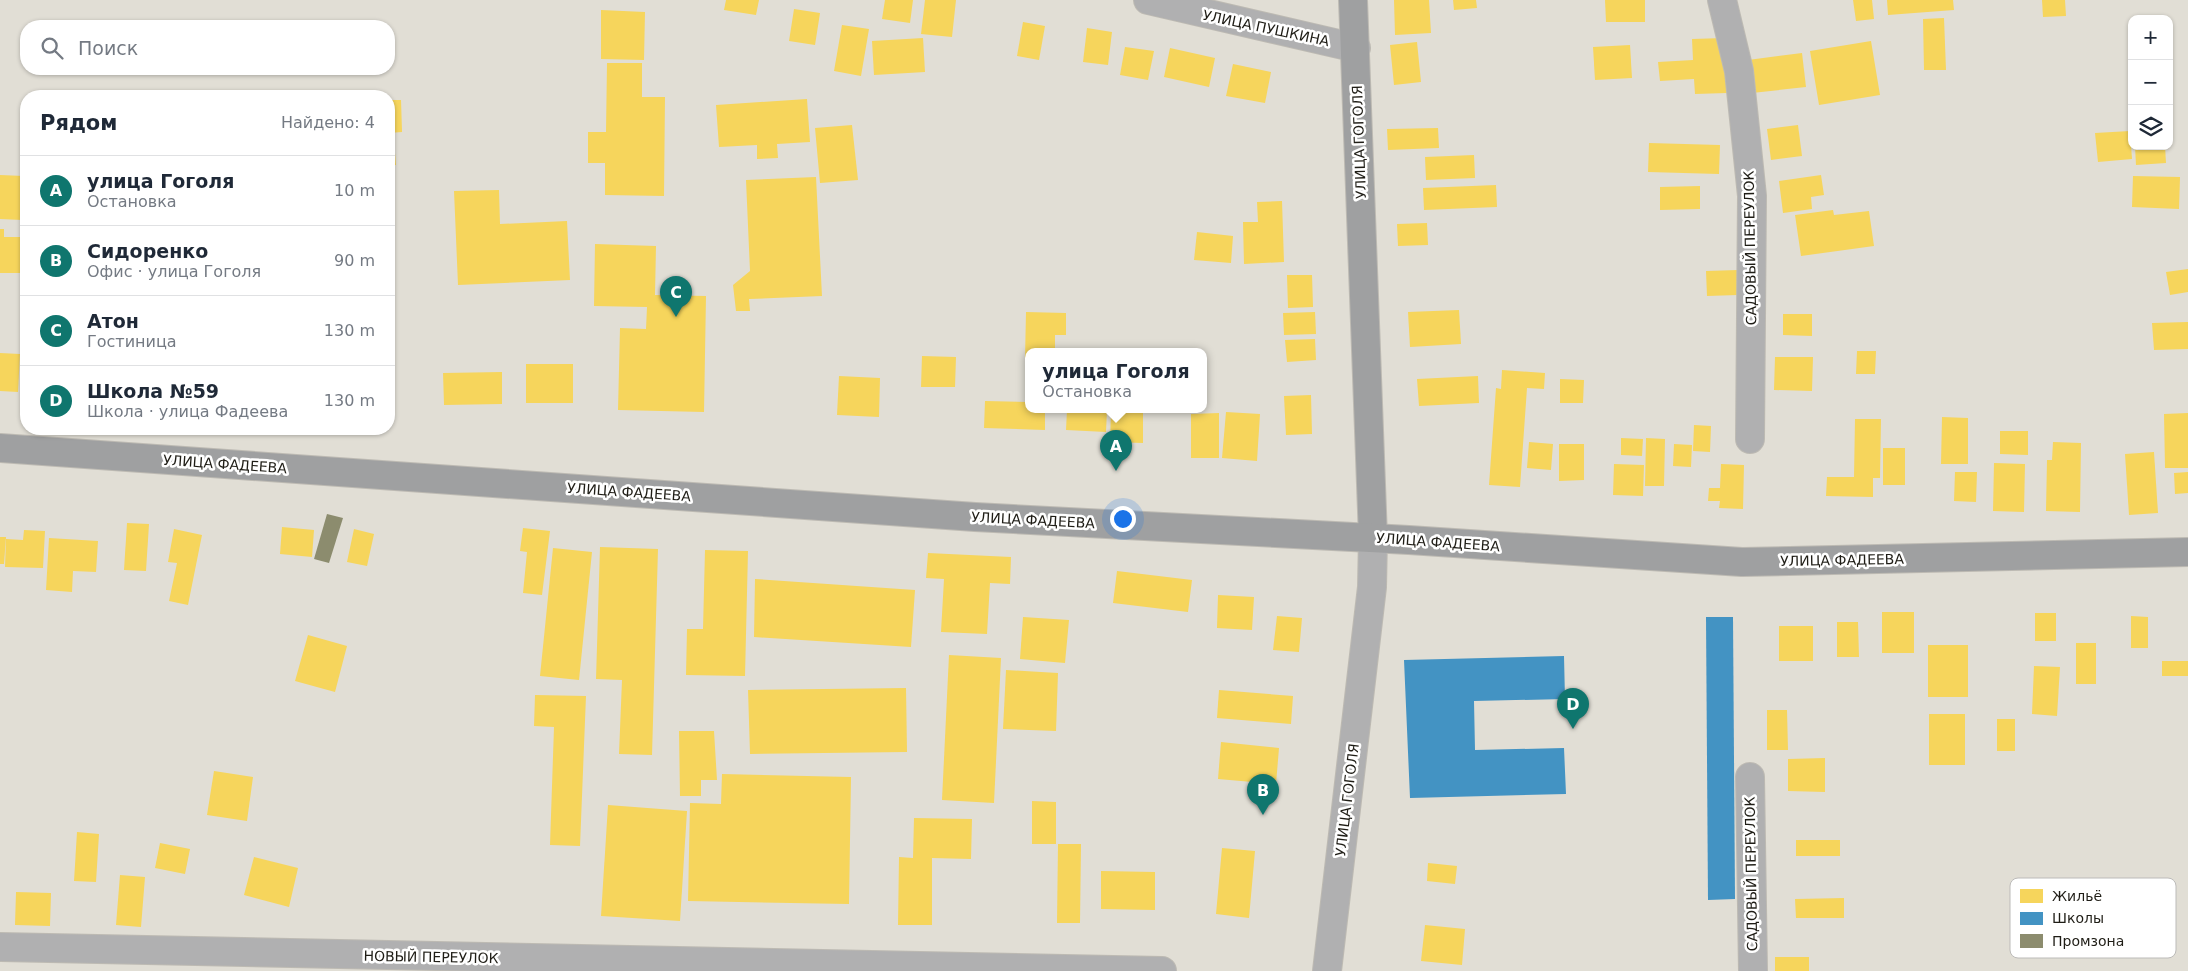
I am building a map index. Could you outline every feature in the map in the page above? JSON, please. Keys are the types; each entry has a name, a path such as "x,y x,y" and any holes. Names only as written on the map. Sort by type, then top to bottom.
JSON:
{"main road":[{"name":"УЛИЦА ГОГОЛЯ","path":"1353,0 1373,538"},
{"name":"УЛИЦА ФАДЕЕВА","path":"0,448 975,517 1373,538 1742,562 2188,552"}],"street":[{"name":"УЛИЦА ПУШКИНА","path":"1148,0 1356,48"},
{"name":"САДОВЫЙ ПЕРЕУЛОК","path":"1722,0 1739,71 1752,196 1750,439"},
{"name":"УЛИЦА ГОГОЛЯ","path":"1327,971 1372,587 1373,538"},
{"name":"САДОВЫЙ ПЕРЕУЛОК","path":"1750,777 1752,971"},
{"name":"НОВЫЙ ПЕРЕУЛОК","path":"0,947 1162,971"}],"building: Жильё":[{"path":"726,0 759,0 756,15 724,10"},
{"path":"885,0 913,0 910,23 882,19"},
{"path":"925,0 956,0 952,37 921,34"},
{"path":"1394,0 1429,0 1431,33 1395,35"},
{"path":"1453,0 1476,0 1477,8 1454,10"},
{"path":"1605,0 1645,0 1645,22 1606,22"},
{"path":"1853,0 1872,0 1874,19 1856,21"},
{"path":"1887,0 1953,0 1954,10 1888,15"},
{"path":"2042,0 2065,0 2066,16 2043,17"},
{"path":"794,9 820,13 815,45 789,41"},
{"path":"601,10 645,12 644,60 601,59"},
{"path":"1944,18 1946,70 1924,70 1923,19"},
{"path":"1023,22 1045,26 1039,60 1017,56"},
{"path":"842,25 869,29 861,76 834,71"},
{"path":"1087,28 1112,32 1108,65 1083,62"},
{"path":"923,38 925,72 874,75 872,41"},
{"path":"1724,38 1727,93 1695,94 1694,79 1660,81 1658,62 1693,60 1692,39"},
{"path":"1871,41 1880,95 1819,105 1810,51"},
{"path":"1417,42 1421,82 1394,85 1390,45"},
{"path":"1630,45 1632,78 1595,80 1593,47"},
{"path":"1125,47 1154,51 1148,80 1120,75"},
{"path":"1170,48 1215,58 1209,87 1164,77"},
{"path":"1802,53 1806,87 1752,93 1748,60"},
{"path":"607,63 642,63 642,97 665,97 664,196 605,195 605,163 588,163 588,132 606,132"},
{"path":"1233,64 1271,72 1265,103 1226,96"},
{"path":"807,99 810,142 777,144 778,158 757,159 757,145 719,147 716,105"},
{"path":"395,100 401,100 402,132 395,133"},
{"path":"852,125 858,180 820,183 815,128"},
{"path":"1798,125 1802,156 1771,160 1767,129"},
{"path":"1438,128 1439,148 1388,150 1387,129"},
{"path":"2128,131 2128,150 2131,150 2132,159 2098,162 2095,133"},
{"path":"1649,143 1720,145 1719,174 1648,172"},
{"path":"2135,150 2165,150 2166,163 2136,165"},
{"path":"1474,155 1475,178 1426,180 1425,157"},
{"path":"0,175 20,176 20,220 0,219"},
{"path":"1821,175 1824,195 1811,197 1812,209 1783,213 1779,181"},
{"path":"2133,176 2180,177 2179,209 2132,207"},
{"path":"816,177 822,296 749,299 750,311 736,311 733,285 750,271 746,180"},
{"path":"1496,185 1497,207 1424,210 1423,188"},
{"path":"1700,186 1700,209 1660,210 1660,187"},
{"path":"499,190 500,224 567,221 570,280 458,285 454,191"},
{"path":"1282,201 1284,262 1244,264 1243,222 1258,222 1257,202"},
{"path":"1833,210 1834,215 1869,211 1874,246 1801,256 1795,215"},
{"path":"1427,223 1428,245 1398,246 1397,224"},
{"path":"0,229 4,229 4,237 20,237 20,273 0,273"},
{"path":"1197,232 1233,236 1231,263 1194,260"},
{"path":"595,244 656,246 655,295 706,296 704,412 618,410 620,328 646,329 647,307 594,306"},
{"path":"2188,269 2188,292 2170,295 2166,272"},
{"path":"1738,270 1738,295 1707,296 1706,271"},
{"path":"1287,275 1312,275 1313,307 1288,308"},
{"path":"1459,310 1461,344 1410,347 1408,312"},
{"path":"1026,312 1066,313 1066,335 1055,335 1055,348 1025,348"},
{"path":"1315,312 1316,334 1284,335 1283,313"},
{"path":"1783,314 1812,314 1812,336 1783,335"},
{"path":"2188,322 2188,349 2154,350 2152,323"},
{"path":"1315,339 1316,360 1287,362 1285,340"},
{"path":"1857,351 1876,351 1875,374 1856,374"},
{"path":"0,353 20,354 18,392 0,391"},
{"path":"922,356 956,357 955,387 921,387"},
{"path":"1775,357 1813,357 1812,391 1774,390"},
{"path":"526,364 573,364 573,403 526,403"},
{"path":"1502,370 1545,373 1544,389 1527,388 1520,487 1489,485 1496,388 1501,389"},
{"path":"502,372 502,404 444,405 443,373"},
{"path":"839,376 880,378 879,417 837,415"},
{"path":"1478,376 1479,403 1419,406 1417,379"},
{"path":"1560,379 1584,380 1583,403 1560,403"},
{"path":"1311,395 1312,434 1286,435 1284,396"},
{"path":"985,401 1025,402 1025,413 1045,413 1045,430 984,428"},
{"path":"1226,412 1260,414 1257,461 1222,458"},
{"path":"1067,413 1107,413 1106,432 1066,430"},
{"path":"1111,413 1143,413 1143,443 1110,442"},
{"path":"1219,413 1219,458 1191,458 1191,414"},
{"path":"2188,413 2188,468 2165,468 2164,414"},
{"path":"1942,417 1968,418 1968,464 1941,464"},
{"path":"1855,419 1881,419 1880,478 1873,478 1873,497 1826,496 1827,477 1854,477"},
{"path":"1694,425 1711,426 1710,452 1693,451"},
{"path":"2000,431 2028,431 2028,455 2000,454"},
{"path":"1621,438 1643,439 1642,456 1621,455"},
{"path":"1646,438 1665,439 1664,486 1645,486"},
{"path":"1529,442 1553,444 1551,470 1527,468"},
{"path":"2053,442 2081,443 2080,512 2046,511 2047,460 2052,460"},
{"path":"1559,444 1584,444 1584,480 1559,481"},
{"path":"1674,444 1692,445 1691,467 1673,466"},
{"path":"1883,448 1905,448 1905,485 1883,485"},
{"path":"2154,452 2158,513 2129,515 2125,454"},
{"path":"1994,463 2025,464 2024,512 1993,511"},
{"path":"1614,464 1644,465 1643,496 1613,495"},
{"path":"1721,464 1744,465 1743,509 1719,508 1720,501 1708,501 1709,488 1720,488"},
{"path":"1955,472 1977,472 1976,502 1954,501"},
{"path":"2188,472 2188,493 2175,494 2174,473"},
{"path":"127,523 149,524 146,571 124,570"},
{"path":"282,527 314,530 312,557 280,554"},
{"path":"523,528 550,531 542,595 523,593 527,552 520,551"},
{"path":"174,529 202,535 188,605 169,601 177,563 168,562"},
{"path":"354,529 374,534 367,566 347,562"},
{"path":"24,530 45,531 43,568 5,567 6,539 23,540"},
{"path":"0,537 6,537 4,564 0,564"},
{"path":"49,538 98,541 96,572 73,571 72,592 46,590"},
{"path":"600,547 658,549 652,755 619,754 622,680 596,679"},
{"path":"553,548 592,552 579,680 540,676"},
{"path":"705,550 748,551 745,676 686,675 687,629 703,629"},
{"path":"928,553 1011,557 1010,584 990,583 987,634 941,632 944,579 926,578"},
{"path":"1117,571 1192,580 1188,612 1113,603"},
{"path":"755,579 915,590 911,647 754,637"},
{"path":"1218,595 1254,597 1252,630 1217,628"},
{"path":"1882,612 1914,612 1914,653 1882,653"},
{"path":"2035,613 2056,613 2056,641 2035,641"},
{"path":"1277,616 1302,618 1299,652 1273,650"},
{"path":"2131,616 2148,617 2148,648 2131,648"},
{"path":"1023,617 1069,620 1065,663 1020,659"},
{"path":"1837,622 1858,622 1859,657 1837,657"},
{"path":"1779,626 1813,626 1813,661 1779,661"},
{"path":"308,635 347,646 335,692 295,681"},
{"path":"2076,643 2096,643 2096,684 2076,684"},
{"path":"1928,645 1968,645 1968,697 1928,697"},
{"path":"949,655 1001,658 994,803 942,800"},
{"path":"2162,661 2188,661 2188,676 2162,676"},
{"path":"2034,666 2060,667 2057,716 2032,714"},
{"path":"1006,670 1058,673 1056,731 1003,729"},
{"path":"906,688 907,752 750,754 748,690"},
{"path":"1219,690 1293,696 1291,724 1217,718"},
{"path":"535,695 586,696 580,846 550,845 554,727 534,726"},
{"path":"1767,710 1787,710 1788,750 1767,750"},
{"path":"1929,714 1965,714 1965,765 1929,765"},
{"path":"1997,719 2015,719 2015,751 1997,751"},
{"path":"679,731 714,731 717,780 701,780 701,796 680,796"},
{"path":"1221,742 1279,748 1276,784 1218,779"},
{"path":"1825,758 1825,792 1788,791 1788,759"},
{"path":"214,771 253,777 247,821 207,815"},
{"path":"722,774 851,777 849,904 688,901 690,803 721,804"},
{"path":"1032,801 1056,802 1056,844 1032,844"},
{"path":"608,805 687,811 680,921 601,916"},
{"path":"914,818 972,819 971,859 932,858 932,925 898,925 899,857 913,858"},
{"path":"77,832 99,834 96,882 74,881"},
{"path":"1796,840 1840,840 1840,856 1796,856"},
{"path":"160,843 190,849 185,874 155,868"},
{"path":"1058,844 1081,844 1080,923 1057,923"},
{"path":"1222,848 1255,851 1249,918 1216,914"},
{"path":"254,857 298,868 289,907 244,895"},
{"path":"1428,863 1457,866 1455,884 1427,881"},
{"path":"1101,871 1155,872 1155,910 1101,909"},
{"path":"120,875 145,877 141,927 116,925"},
{"path":"16,892 51,893 50,926 15,925"},
{"path":"1844,898 1844,918 1796,918 1795,899"},
{"path":"1425,925 1465,929 1462,965 1421,961"},
{"path":"1775,957 1809,957 1809,971 1775,971"}],"building: Школы":[{"path":"1706,617 1733,617 1735,899 1708,900"},
{"path":"1564,656 1565,699 1474,701 1475,750 1564,748 1566,794 1410,798 1404,660"}],"building: Промзона":[{"path":"327,514 343,518 329,563 314,559"}],"place":[{"name":"Атон","path":"676,317"},
{"name":"улица Гоголя","path":"1116,471"},
{"name":"Школа №59","path":"1573,729"},
{"name":"Сидоренко","path":"1263,815"}]}
